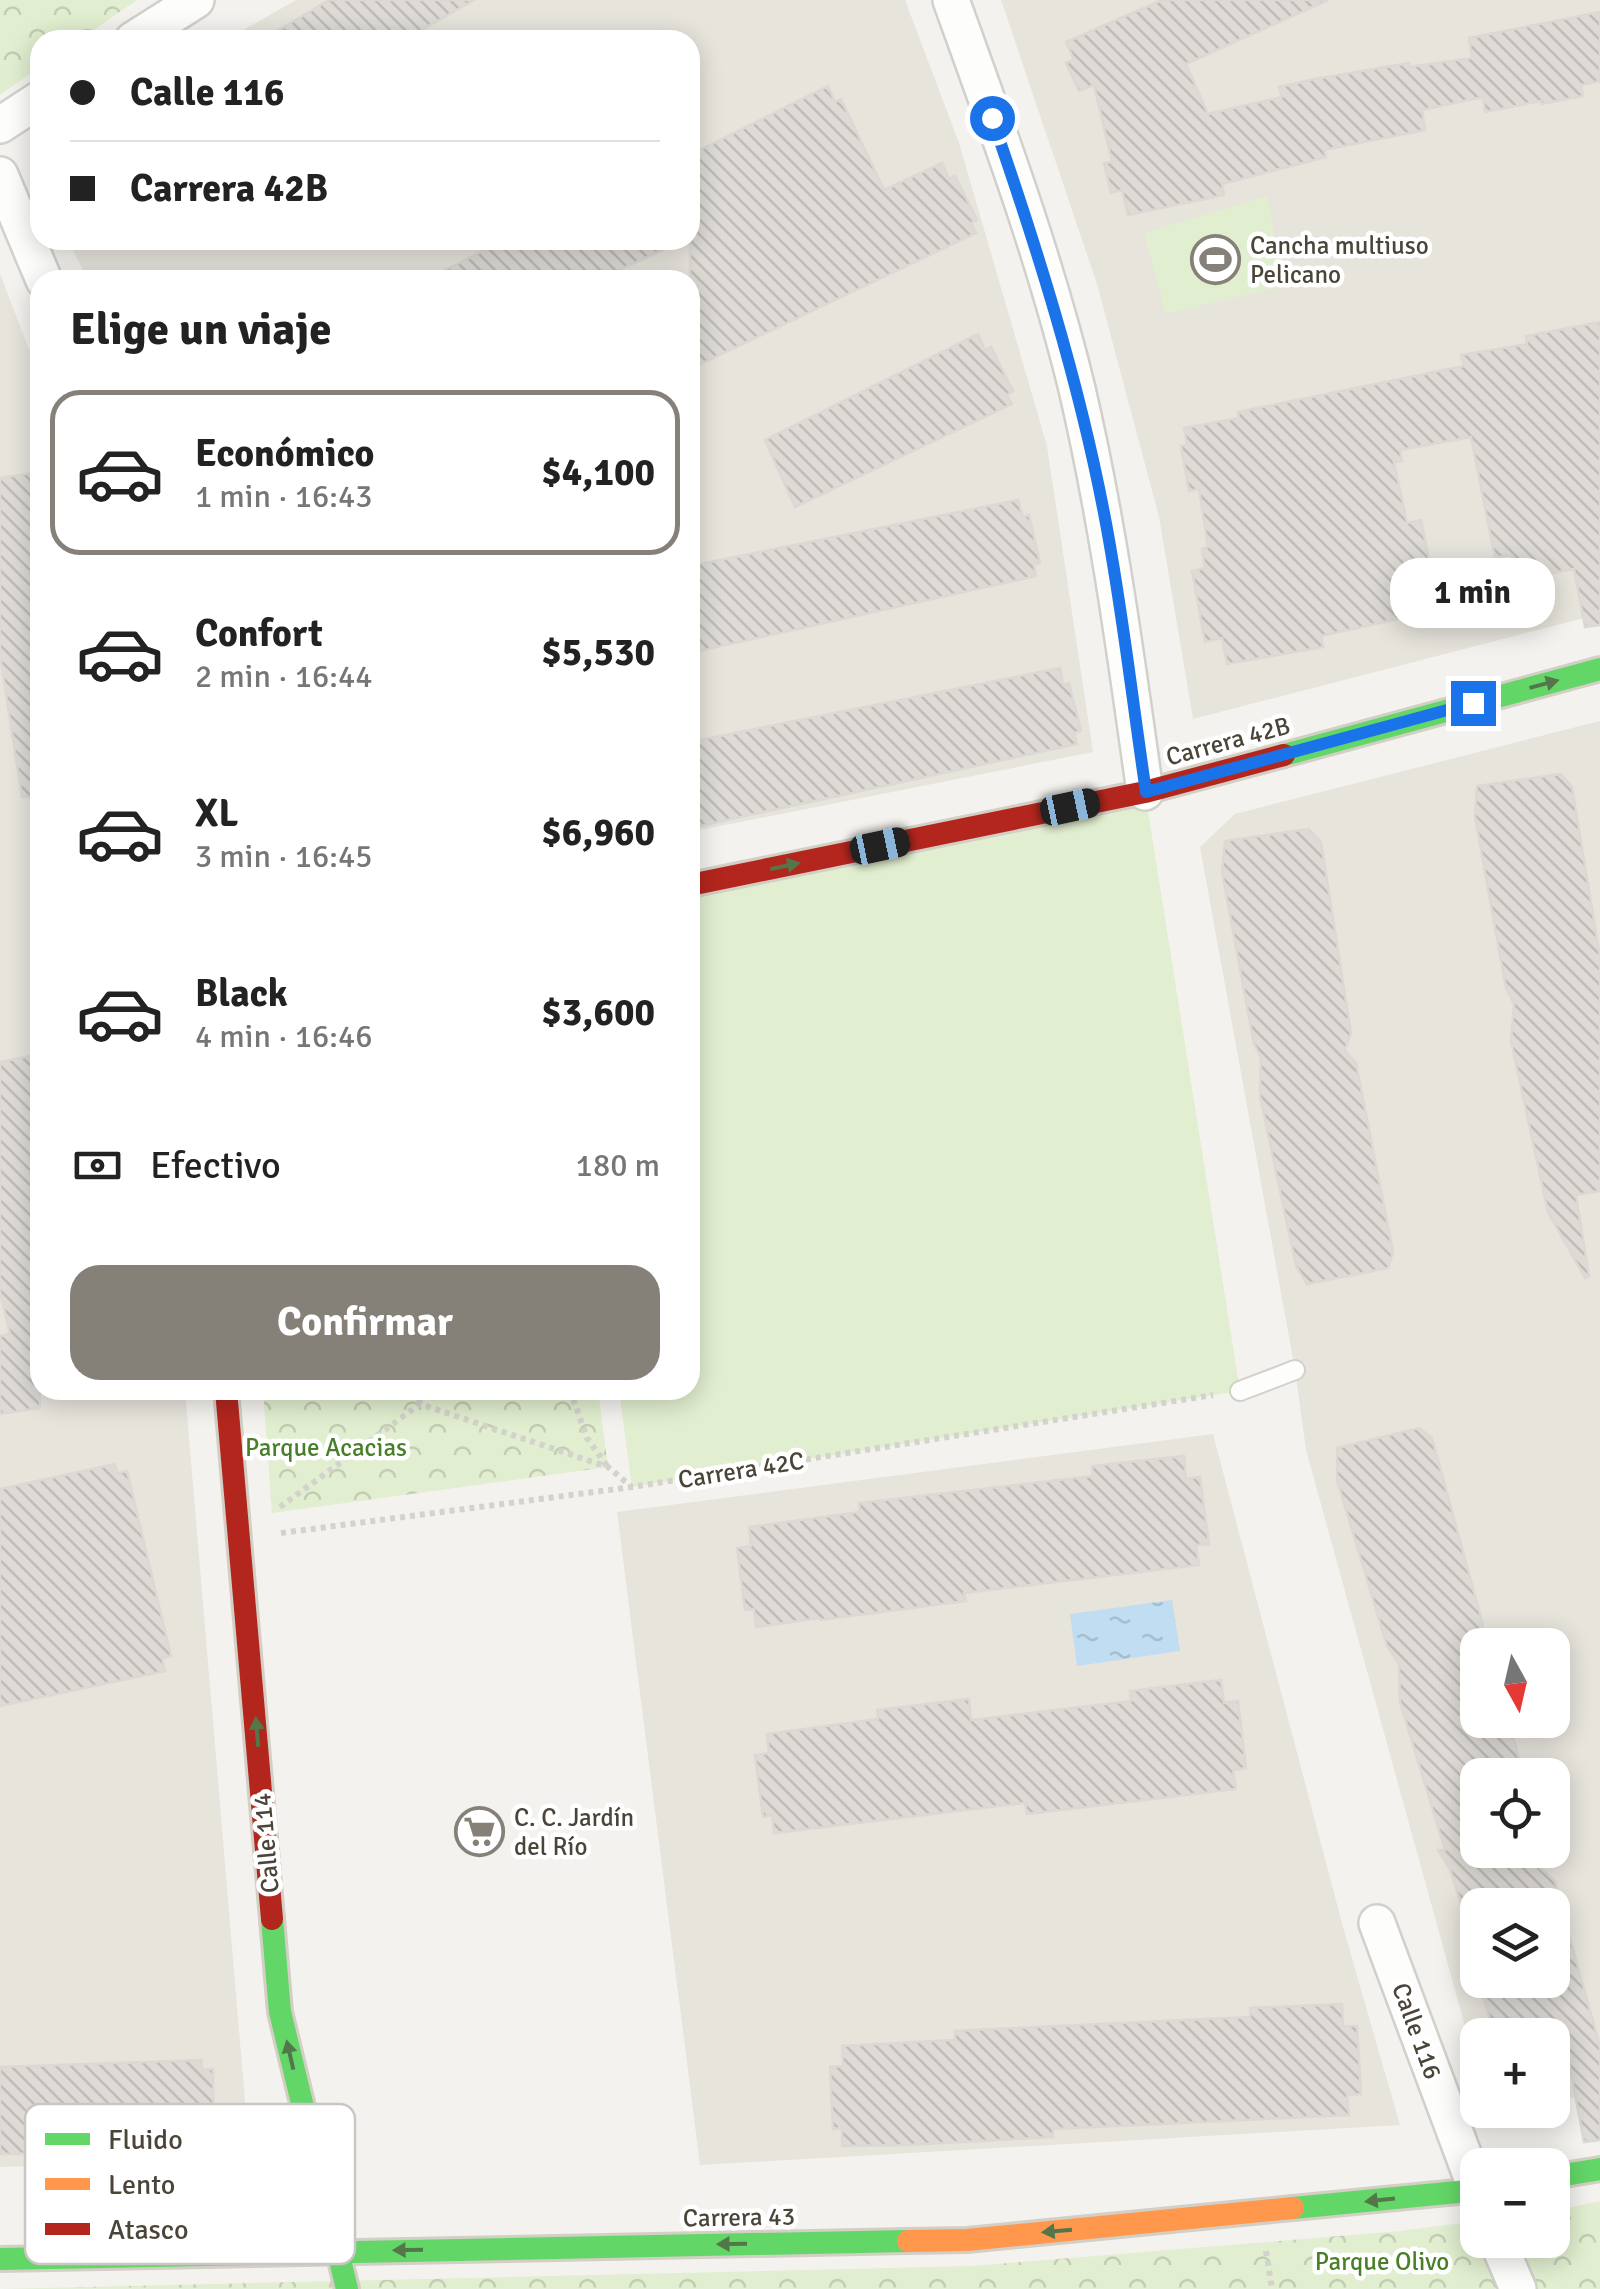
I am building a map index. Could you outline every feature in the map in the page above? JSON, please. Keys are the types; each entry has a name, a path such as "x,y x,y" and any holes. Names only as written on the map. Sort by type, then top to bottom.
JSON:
{"street":[{"path":"149,30 196,0"},
{"path":"952,0 1054,302 1076,388 1105,515 1146,792"},
{"path":"0,126 30,106"},
{"path":"0,176 30,247"},
{"name":"Carrera 42B","path":"700,884 1146,792 1600,669"},
{"name":"Calle 114","path":"227,1400 280,2012 302,2104"},
{"name":"Calle 116","path":"1377,1924 1461,2148"},
{"path":"1570,2174 1600,2169"},
{"name":"Carrera 43","path":"355,2252 967,2240 1460,2194"},
{"name":"Carrera 43","path":"0,2259 25,2258"},
{"path":"1504,2258 1518,2289"},
{"name":"Calle 114","path":"340,2264 347,2289"}],"lane":[{"path":"1240,1391 1296,1370"}],"path":[{"name":"Carrera 42C","path":"240,1538 632,1487 1240,1391"},
{"path":"419,1400 420,1404"},
{"path":"574,1400 587,1438 608,1467 632,1487"},
{"path":"240,1538 420,1404"},
{"path":"420,1404 608,1467"}],"shaded area":[{"path":"296,0 905,0 959,143 1047,446 1093,752 700,830 700,270 83,270 73,250 700,250 700,30 244,30"},
{"path":"1001,0 1600,0 1600,614 1193,719 1159,517 1097,284"},
{"path":"0,274 30,352 30,1400 186,1400 245,2104 25,2104 25,2166 0,2167"},
{"path":"1600,721 1600,2092 1570,2098 1570,2018 1463,2018 1306,1450 1295,1370 1200,847 1235,814"},
{"path":"1213,1434 1343,1927 1400,2125 700,2165 617,1512"}],"green space":[{"path":"0,0 137,0 94,30 30,30 30,74 0,95"},
{"name":"Cancha multiuso Pelicano","path":"1267,196 1284,286 1166,314 1144,233"},
{"path":"1145,792 1240,1391 632,1487 620,1400 700,1400 700,883"},
{"name":"Parque Acacias","path":"264,1400 599,1400 608,1467 272,1513"},
{"name":"Parque Olivo","path":"1600,2201 1600,2289 0,2289 973,2266 1460,2223 1460,2258 1570,2258 1570,2207"}],"water":[{"path":"1172,1600 1180,1651 1077,1666 1070,1614"}],"building":[{"path":"329,0 474,0 422,30 279,30"},
{"path":"1162,0 1328,0 1186,64 1208,114 1282,97 1279,87 1315,79 1409,63 1409,67 1472,58 1469,38 1600,12 1600,81 1581,85 1583,96 1541,104 1485,112 1483,97 1422,110 1425,130 1324,150 1326,157 1222,184 1224,195 1128,215 1122,190 1111,193 1104,163 1112,162 1094,85 1079,91 1066,63 1074,60 1066,42"},
{"path":"828,86 835,102 841,99 884,190 942,163 949,179 955,176 977,220 971,223 976,233 700,364 700,270 690,270 690,250 700,250 700,150"},
{"path":"485,250 662,250 620,270 445,270"},
{"path":"1600,322 1600,625 1585,627 1574,569 1517,580 1511,555 1495,558 1471,437 1400,450 1402,461 1394,462 1407,523 1421,520 1433,579 1420,586 1425,613 1321,636 1323,647 1227,664 1222,638 1205,642 1192,571 1205,568 1202,549 1208,547 1199,489 1189,491 1181,446 1187,445 1184,428 1239,418 1238,412 1464,366 1461,355 1527,344 1526,336"},
{"path":"978,334 985,350 991,347 1013,391 1007,395 1012,404 795,507 765,440"},
{"path":"30,474 30,797 22,797 0,655 0,478"},
{"path":"1018,500 1023,517 1029,515 1040,563 1034,565 1036,576 700,651 700,564"},
{"path":"1060,668 1063,685 1069,683 1081,731 1074,733 1077,744 700,826 700,740"},
{"path":"1561,774 1572,787 1600,957 1600,1191 1576,1195 1589,1276 1585,1278 1548,1212 1511,1041 1514,1004 1506,988 1475,817 1477,786"},
{"path":"1309,829 1321,842 1351,1033 1345,1050 1356,1063 1393,1252 1388,1268 1307,1284 1296,1266 1260,1096 1261,1057 1254,1044 1222,872 1225,841"},
{"path":"30,1056 30,1400 40,1400 40,1408 0,1414 0,1336 10,1334 0,1292 0,1062"},
{"path":"1419,1428 1432,1438 1483,1625 1460,1628 1460,1738 1514,1738 1519,1758 1460,1758 1460,1868 1540,1868 1555,1881 1557,1888 1460,1888 1460,1901 1450,1869 1438,1850 1445,1850 1400,1702 1399,1664 1387,1646 1337,1480 1337,1448"},
{"path":"1184,1456 1186,1479 1200,1477 1209,1544 1196,1545 1199,1565 964,1593 966,1601 756,1627 754,1609 745,1610 737,1548 751,1546 749,1527 860,1512 859,1503 1093,1476 1092,1466"},
{"path":"115,1464 117,1473 127,1471 171,1656 162,1658 165,1671 0,1706 0,1489"},
{"path":"1221,1680 1224,1703 1238,1701 1246,1768 1233,1770 1236,1789 1027,1814 1025,1803 774,1833 772,1815 763,1817 755,1755 769,1753 767,1734 878,1719 877,1710 969,1699 971,1720 1131,1701 1130,1691"},
{"path":"1570,1938 1600,2046 1600,2140 1584,2142 1570,2067 1570,2018 1490,2018 1484,1998 1570,1998"},
{"path":"1342,2004 1343,2026 1357,2026 1361,2094 1347,2095 1349,2115 1053,2129 1053,2137 907,2145 842,2146 842,2128 833,2129 830,2067 843,2066 842,2046 955,2040 955,2031 1250,2017 1250,2008"},
{"path":"202,2060 202,2070 213,2069 214,2104 25,2104 25,2154 0,2154 0,2067"}],"traffic: fast":[{"path":"1284,755 1600,669"},
{"path":"272,1919 280,2012 302,2104"},
{"path":"1570,2174 1600,2169"},
{"path":"1293,2208 1460,2192"},
{"path":"355,2252 908,2241"},
{"path":"0,2259 25,2259"},
{"path":"341,2264 347,2289"}],"traffic: slow":[{"path":"908,2241 967,2240 1293,2208"}],"traffic: jam":[{"path":"700,883 1145,792 1284,755"},
{"path":"227,1400 272,1919"}],"place":[{"name":"Cancha multiuso Pelicano","path":"1215,259"},
{"name":"C. C. Jardín del Río","path":"479,1831"}],"route":[{"path":"992,118 1054,302 1076,388 1105,515 1146,792 1473,703"}]}
